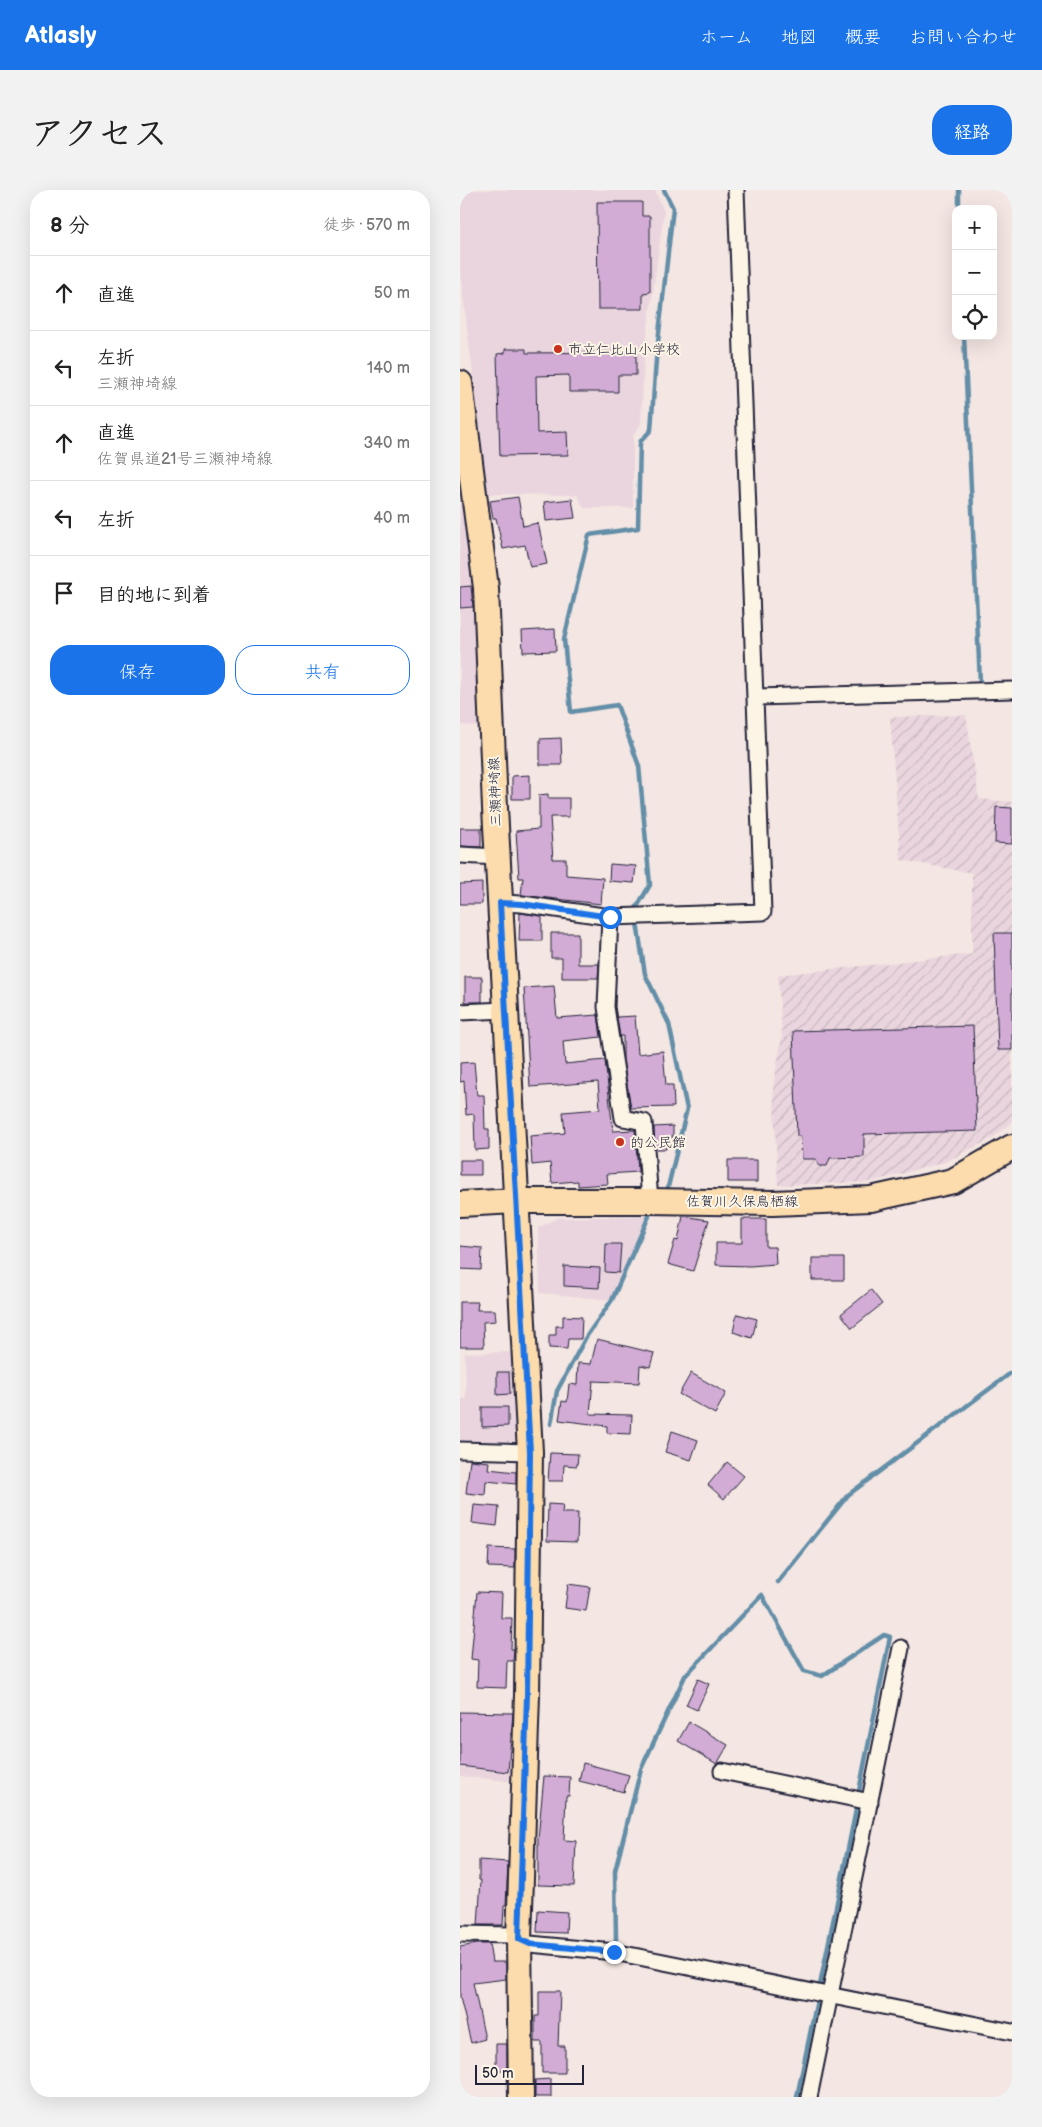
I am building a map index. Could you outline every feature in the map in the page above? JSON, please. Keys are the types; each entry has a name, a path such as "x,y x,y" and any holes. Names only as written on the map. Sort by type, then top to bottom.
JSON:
{"main road":[{"name":"三瀬神埼線","path":"460,383 486,588 500,903 530,1452 527,1695 519,1939 521,2097"},
{"name":"佐賀川久保鳥栖線","path":"460,1204 650,1201 773,1203 871,1199 952,1181 1002,1155 1012,1147"}],"street":[{"path":"500,903 522,904 610,917 763,912 736,190"},
{"path":"755,697 1012,690"},
{"path":"460,855 498,857"},
{"path":"610,917 608,1016 622,1118 644,1122 650,1201"},
{"path":"460,1012 506,1010"},
{"path":"460,1450 530,1452"},
{"path":"809,2097 901,1648"},
{"path":"722,1771 870,1802"},
{"path":"460,1934 510,1935 530,1944 614,1952 1012,2032"}],"shaded area":[{"name":"市立仁比山小学校","path":"460,190 655,190 664,212 644,356 641,424 633,436 633,508 584,508 577,495 488,494 460,272"},
{"path":"467,504 477,590 484,727 460,725 460,505"},
{"path":"966,715 979,799 1012,802 1012,1122 991,1139 945,1162 871,1182 778,1185 773,1087 782,1037 778,975 972,954 972,873 901,860 890,717"},
{"path":"649,1216 612,1300 540,1293 538,1228 557,1218"},
{"path":"515,1352 520,1456 460,1454 460,1399 466,1399 465,1353"},
{"path":"460,1738 518,1744 516,1782 460,1776"}],"building":[{"path":"597,202 642,202 642,216 650,216 650,292 643,293 643,309 598,309"},
{"path":"505,349 526,349 526,353 636,352 636,375 618,375 618,392 569,392 569,375 536,376 537,433 567,432 568,455 500,456 497,354 505,353"},
{"path":"518,497 523,526 538,523 547,564 530,567 525,545 503,549 496,518 493,518 490,501"},
{"path":"572,499 575,518 546,521 544,502"},
{"path":"471,586 473,607 460,608 460,587"},
{"path":"555,629 556,651 523,652 522,631"},
{"path":"561,738 562,765 540,765 540,739"},
{"path":"530,775 530,799 512,799 512,776"},
{"path":"548,794 548,798 569,798 569,817 550,817 553,859 566,859 566,875 603,878 601,904 521,895 523,878 519,878 516,831 539,829 539,795"},
{"path":"996,807 1012,808 1012,844 995,843"},
{"path":"460,828 481,828 481,847 460,846"},
{"path":"610,864 636,866 634,883 609,881"},
{"path":"482,883 482,904 460,904 460,884"},
{"path":"520,913 542,916 542,941 519,941"},
{"path":"551,933 578,933 578,964 599,964 598,978 562,978 562,958 551,958"},
{"path":"994,933 1012,933 1012,1050 998,1050"},
{"path":"465,977 482,977 482,1002 465,1002"},
{"path":"554,986 557,1018 598,1015 601,1037 563,1041 565,1064 605,1060 613,1131 635,1130 638,1172 607,1174 608,1184 578,1186 578,1181 552,1183 550,1163 532,1165 530,1136 565,1133 563,1112 600,1109 598,1082 530,1087 524,988"},
{"path":"635,1016 638,1054 663,1051 666,1085 673,1085 674,1107 631,1108 623,1059 623,1036 620,1036 617,1017"},
{"path":"973,1026 977,1131 864,1134 864,1157 830,1158 827,1166 819,1166 816,1159 802,1159 801,1136 797,1136 793,1031"},
{"path":"474,1062 477,1095 484,1095 485,1129 489,1129 489,1149 475,1150 474,1114 466,1115 464,1081 460,1082 460,1063"},
{"path":"673,1126 673,1137 666,1137 666,1149 655,1149 654,1127"},
{"path":"460,1160 481,1160 481,1175 460,1175"},
{"path":"728,1160 757,1160 757,1182 728,1182"},
{"path":"683,1216 709,1220 693,1271 668,1264 675,1240 678,1241"},
{"path":"742,1219 766,1219 766,1247 775,1247 776,1264 750,1266 716,1265 716,1243 742,1243"},
{"path":"606,1244 621,1244 619,1273 605,1272"},
{"path":"460,1246 482,1248 481,1270 460,1269"},
{"path":"812,1258 844,1258 844,1280 812,1280"},
{"path":"564,1266 600,1268 599,1288 564,1286"},
{"path":"871,1290 882,1304 852,1328 841,1314"},
{"path":"460,1302 478,1302 477,1310 495,1310 496,1321 483,1322 484,1347 460,1347"},
{"path":"737,1314 757,1319 752,1338 733,1332"},
{"path":"563,1316 582,1317 581,1339 568,1339 567,1349 549,1348 549,1335 556,1335 556,1326 563,1326"},
{"path":"597,1339 654,1353 650,1367 640,1365 639,1383 593,1381 590,1414 632,1415 631,1434 607,1433 607,1426 559,1420 562,1401 567,1402 569,1384 577,1385 578,1363 591,1364"},
{"path":"497,1372 509,1372 510,1394 497,1395"},
{"path":"691,1373 726,1393 715,1414 679,1394"},
{"path":"482,1407 508,1407 508,1426 482,1427"},
{"path":"672,1431 698,1440 691,1460 665,1452"},
{"path":"550,1453 578,1454 577,1466 564,1465 563,1481 548,1481"},
{"path":"470,1460 489,1462 488,1469 516,1472 516,1484 486,1481 485,1495 466,1493"},
{"path":"727,1462 744,1476 724,1499 708,1485"},
{"path":"548,1504 563,1505 562,1513 578,1513 577,1542 547,1541"},
{"path":"474,1505 499,1507 497,1526 472,1523"},
{"path":"489,1548 515,1549 515,1568 488,1567"},
{"path":"568,1584 590,1587 586,1611 565,1608"},
{"path":"477,1592 502,1593 501,1618 512,1618 511,1649 514,1649 513,1661 507,1661 506,1688 477,1687 478,1660 471,1659"},
{"path":"698,1679 709,1684 697,1710 686,1705"},
{"path":"460,1712 513,1713 508,1772 460,1766"},
{"path":"689,1722 728,1745 717,1764 678,1741"},
{"path":"583,1763 629,1775 624,1792 579,1781"},
{"path":"544,1776 570,1777 569,1796 566,1796 564,1840 576,1841 574,1886 538,1885 538,1839"},
{"path":"479,1860 508,1862 503,1925 478,1925 481,1880 479,1880"},
{"path":"538,1910 567,1912 566,1933 537,1932"},
{"path":"489,1944 492,1962 506,1962 506,1979 473,1983 485,2039 471,2043 460,1997 460,1947"},
{"path":"539,1991 560,1991 558,2046 565,2046 565,2073 542,2073 542,2042 535,2042 535,2016 539,2016"},
{"path":"496,2044 507,2044 507,2070 496,2070"},
{"path":"551,2079 551,2097 535,2097 535,2080"}],"waterway":[{"path":"664,190 673,208 656,360 651,430 640,442 638,528 589,535 564,639 571,712 617,705 639,766 650,885 635,910 645,974 669,1024 687,1109 668,1187"},
{"path":"959,190 959,205"},
{"path":"964,340 980,683"},
{"path":"551,1424 557,1391 586,1337 612,1300 649,1216"},
{"path":"778,1582 848,1495 1012,1372"},
{"path":"616,1940 615,1871 641,1769 685,1676 762,1595 804,1671 822,1676 884,1635 890,1637 859,1791"},
{"path":"820,1985 857,1805"},
{"path":"797,2097 817,2000"}],"place":[{"name":"市立仁比山小学校","path":"558,349"},
{"name":"的公民館","path":"620,1142"}],"route":[{"path":"610,917 522,904 500,903 530,1452 527,1695 519,1939 530,1944 614,1952"}]}
